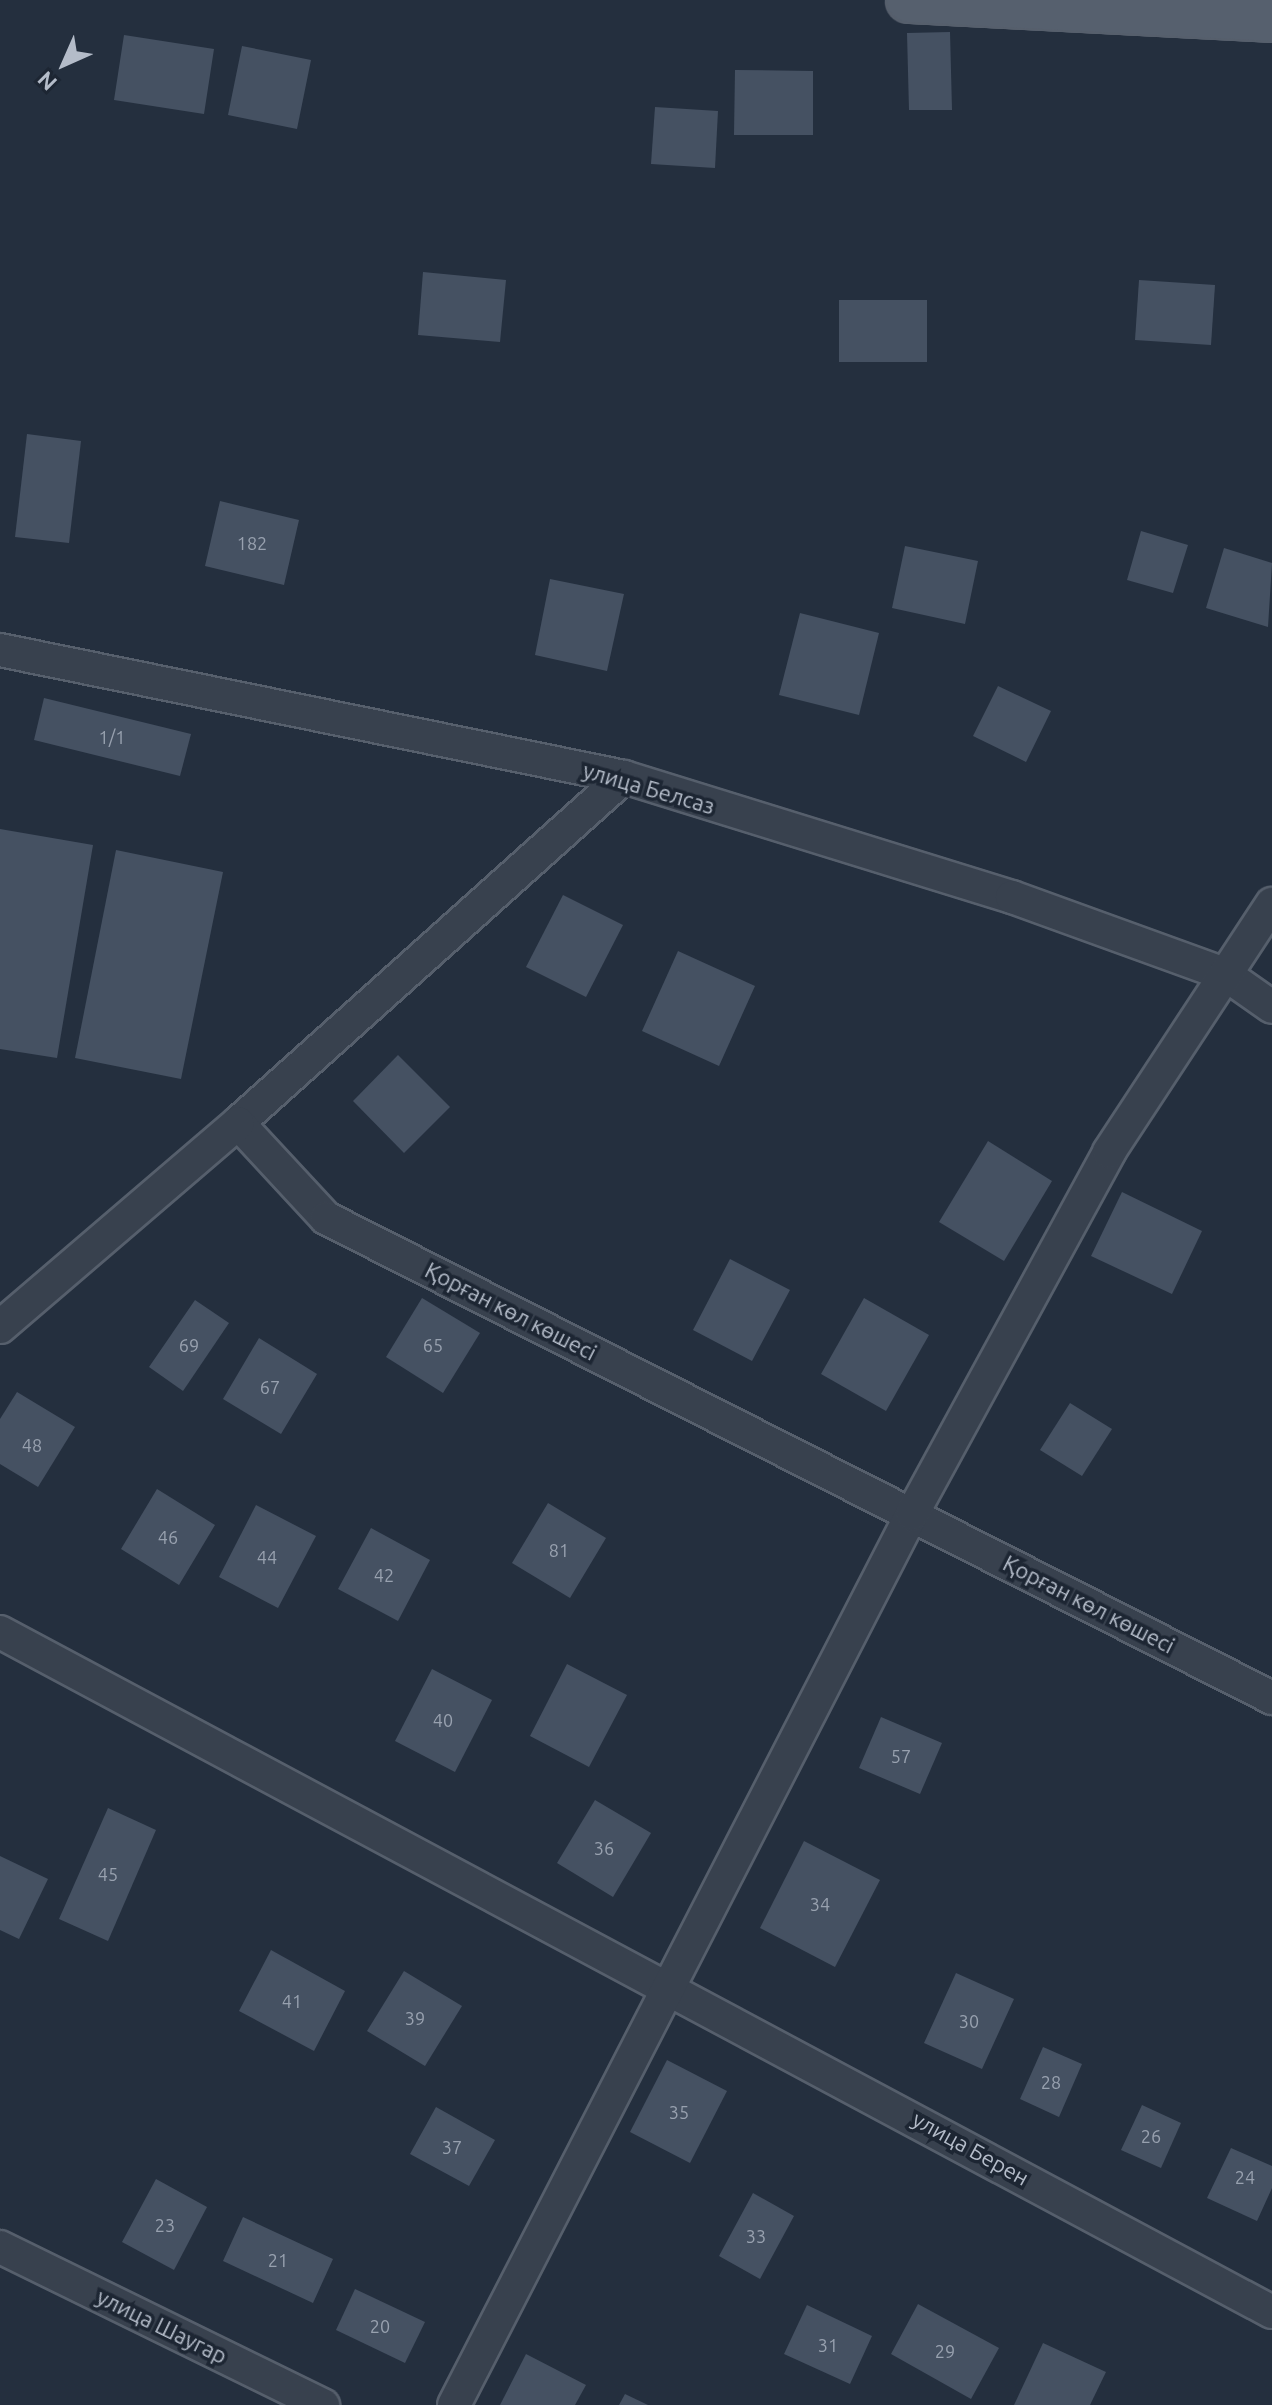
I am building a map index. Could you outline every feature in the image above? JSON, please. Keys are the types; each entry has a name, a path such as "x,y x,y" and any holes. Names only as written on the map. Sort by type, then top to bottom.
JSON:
{"main road":[{"path":"909,0 1272,19"}],"street":[{"name":"улица Белсаз","path":"0,650 624,777 1012,897 1225,974 1272,1007"},
{"path":"0,1327 238,1123 624,777"},
{"path":"454,2405 912,1514 1109,1152 1272,904"},
{"name":"Қорған көл көшесі","path":"238,1123 326,1218 1272,1698"},
{"name":"улица Берен","path":"0,1632 669,1984 1272,2312"},
{"name":"улица Шаугар","path":"0,2247 323,2405"}],"building":[{"path":"950,32 952,110 909,110 907,33"},
{"path":"124,35 214,49 204,114 114,100"},
{"path":"242,46 311,60 297,129 228,115"},
{"path":"735,70 813,71 813,135 734,135"},
{"path":"655,107 718,111 715,168 651,164"},
{"path":"423,272 506,280 500,342 418,335"},
{"path":"1139,280 1215,285 1211,345 1135,340"},
{"path":"839,300 927,300 927,362 839,362"},
{"path":"27,434 81,441 69,543 15,537"},
{"path":"220,501 299,520 284,585 205,566"},
{"path":"1141,531 1188,545 1173,593 1127,580"},
{"path":"905,546 978,561 965,624 892,608"},
{"path":"1224,548 1272,563 1268,627 1206,608"},
{"path":"550,579 624,594 607,671 535,655"},
{"path":"800,613 879,633 859,715 779,695"},
{"path":"998,686 1051,711 1026,762 973,736"},
{"path":"44,698 191,734 180,776 34,740"},
{"path":"0,829 93,845 57,1058 0,1049"},
{"path":"116,850 223,872 181,1079 75,1058"},
{"path":"563,895 623,925 586,997 526,967"},
{"path":"678,951 755,986 719,1066 642,1031"},
{"path":"398,1055 450,1107 404,1153 353,1101"},
{"path":"988,1141 1052,1181 1004,1261 939,1222"},
{"path":"1122,1192 1202,1231 1172,1294 1091,1256"},
{"path":"730,1259 790,1290 752,1361 693,1330"},
{"path":"422,1298 480,1333 443,1393 386,1357"},
{"path":"864,1298 929,1335 886,1411 821,1374"},
{"path":"195,1300 229,1323 183,1391 149,1367"},
{"path":"259,1338 317,1374 281,1434 223,1399"},
{"path":"17,1392 75,1427 38,1487 0,1464 0,1419"},
{"path":"1070,1403 1112,1429 1082,1476 1040,1450"},
{"path":"157,1489 215,1525 179,1585 121,1549"},
{"path":"548,1503 606,1538 570,1598 512,1563"},
{"path":"256,1505 316,1536 278,1608 219,1577"},
{"path":"371,1528 430,1560 398,1621 338,1589"},
{"path":"567,1664 627,1695 589,1767 530,1736"},
{"path":"432,1669 492,1700 455,1772 395,1741"},
{"path":"881,1717 942,1743 920,1794 859,1768"},
{"path":"595,1800 651,1833 613,1897 557,1863"},
{"path":"108,1808 156,1830 108,1941 59,1919"},
{"path":"804,1841 880,1880 835,1967 760,1928"},
{"path":"0,1856 48,1879 19,1939 0,1930"},
{"path":"271,1950 345,1991 314,2051 239,2011"},
{"path":"404,1971 462,2006 425,2066 367,2031"},
{"path":"956,1973 1014,1999 982,2069 924,2043"},
{"path":"1043,2047 1082,2064 1059,2117 1020,2099"},
{"path":"667,2060 727,2091 690,2163 630,2132"},
{"path":"1142,2105 1181,2123 1161,2168 1121,2150"},
{"path":"436,2107 495,2140 469,2186 410,2154"},
{"path":"1231,2148 1272,2166 1272,2188 1257,2221 1207,2198"},
{"path":"156,2179 207,2207 174,2270 122,2242"},
{"path":"753,2193 794,2216 760,2279 719,2256"},
{"path":"243,2217 333,2259 313,2303 223,2261"},
{"path":"355,2289 425,2322 405,2363 336,2330"},
{"path":"918,2304 999,2348 971,2399 891,2354"},
{"path":"807,2305 872,2336 850,2384 784,2354"},
{"path":"1043,2343 1106,2372 1090,2405 1014,2405"},
{"path":"526,2354 586,2385 575,2405 500,2405"},
{"path":"625,2394 648,2405 619,2405"}]}
